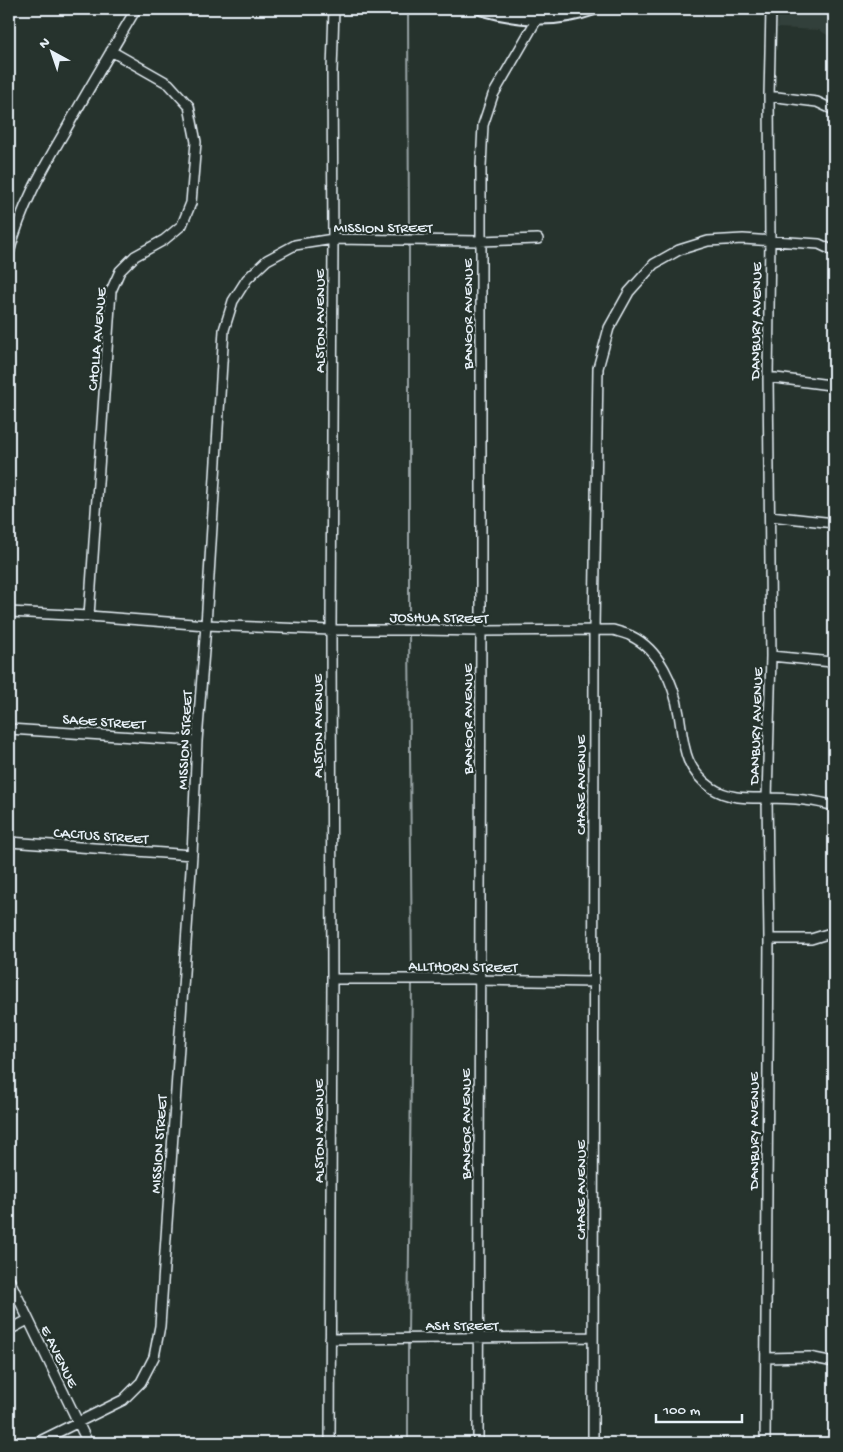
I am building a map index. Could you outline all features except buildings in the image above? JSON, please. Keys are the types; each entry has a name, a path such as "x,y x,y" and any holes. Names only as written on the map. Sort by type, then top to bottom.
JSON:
{"main road":[{"path":"482,9 508,16 539,14 572,15 594,9"}],"street":[{"path":"9,253 12,229 32,188 136,9"},
{"name":"ALSTON AVENUE","path":"330,1443 332,71 334,9"},
{"name":"DANBURY AVENUE","path":"764,1443 769,939 767,798 771,656 768,377 771,9"},
{"name":"BANGOR AVENUE","path":"478,1443 481,632 480,167 483,125 493,95 539,14"},
{"name":"CHOLLA AVENUE","path":"89,616 111,291 120,270 135,256 164,240 182,225 191,203 196,142 189,106 170,84 111,51"},
{"path":"769,96 818,102 834,110"},
{"name":"MISSION STREET","path":"36,1443 78,1424 123,1400 141,1382 154,1357 160,1326 192,855 197,741 224,330 233,301 247,279 267,260 295,245 333,239 480,241 538,239"},
{"name":"CHASE AVENUE","path":"593,1443 594,629 598,368 609,328 629,292 654,264 679,250 708,241 743,239 819,244 834,251"},
{"path":"768,377 834,387"},
{"path":"770,516 834,523"},
{"name":"JOSHUA STREET","path":"9,612 206,625 331,630 481,632 613,630 631,636 645,644 656,656 674,692 684,752 700,778 711,787 723,794 746,798 817,801 834,806"},
{"path":"771,656 834,663"},
{"name":"SAGE STREET","path":"9,729 197,741"},
{"name":"CACTUS STREET","path":"9,842 192,855"},
{"path":"769,939 811,939 834,932"},
{"name":"ALLTHORN STREET","path":"332,979 475,979 594,982"},
{"name":"E AVENUE","path":"9,1279 88,1443"},
{"path":"9,1330 28,1320"},
{"name":"ASH STREET","path":"330,1339 593,1338"},
{"path":"766,1358 809,1357 834,1362"}],"shaded area":[{"path":"778,9 834,9 834,39 819,30 777,28"}],"waterway":[{"path":"408,9 409,236"},
{"path":"409,243 409,626"},
{"path":"409,633 412,976"},
{"path":"408,1336 412,983"},
{"path":"408,1341 408,1443"}]}
